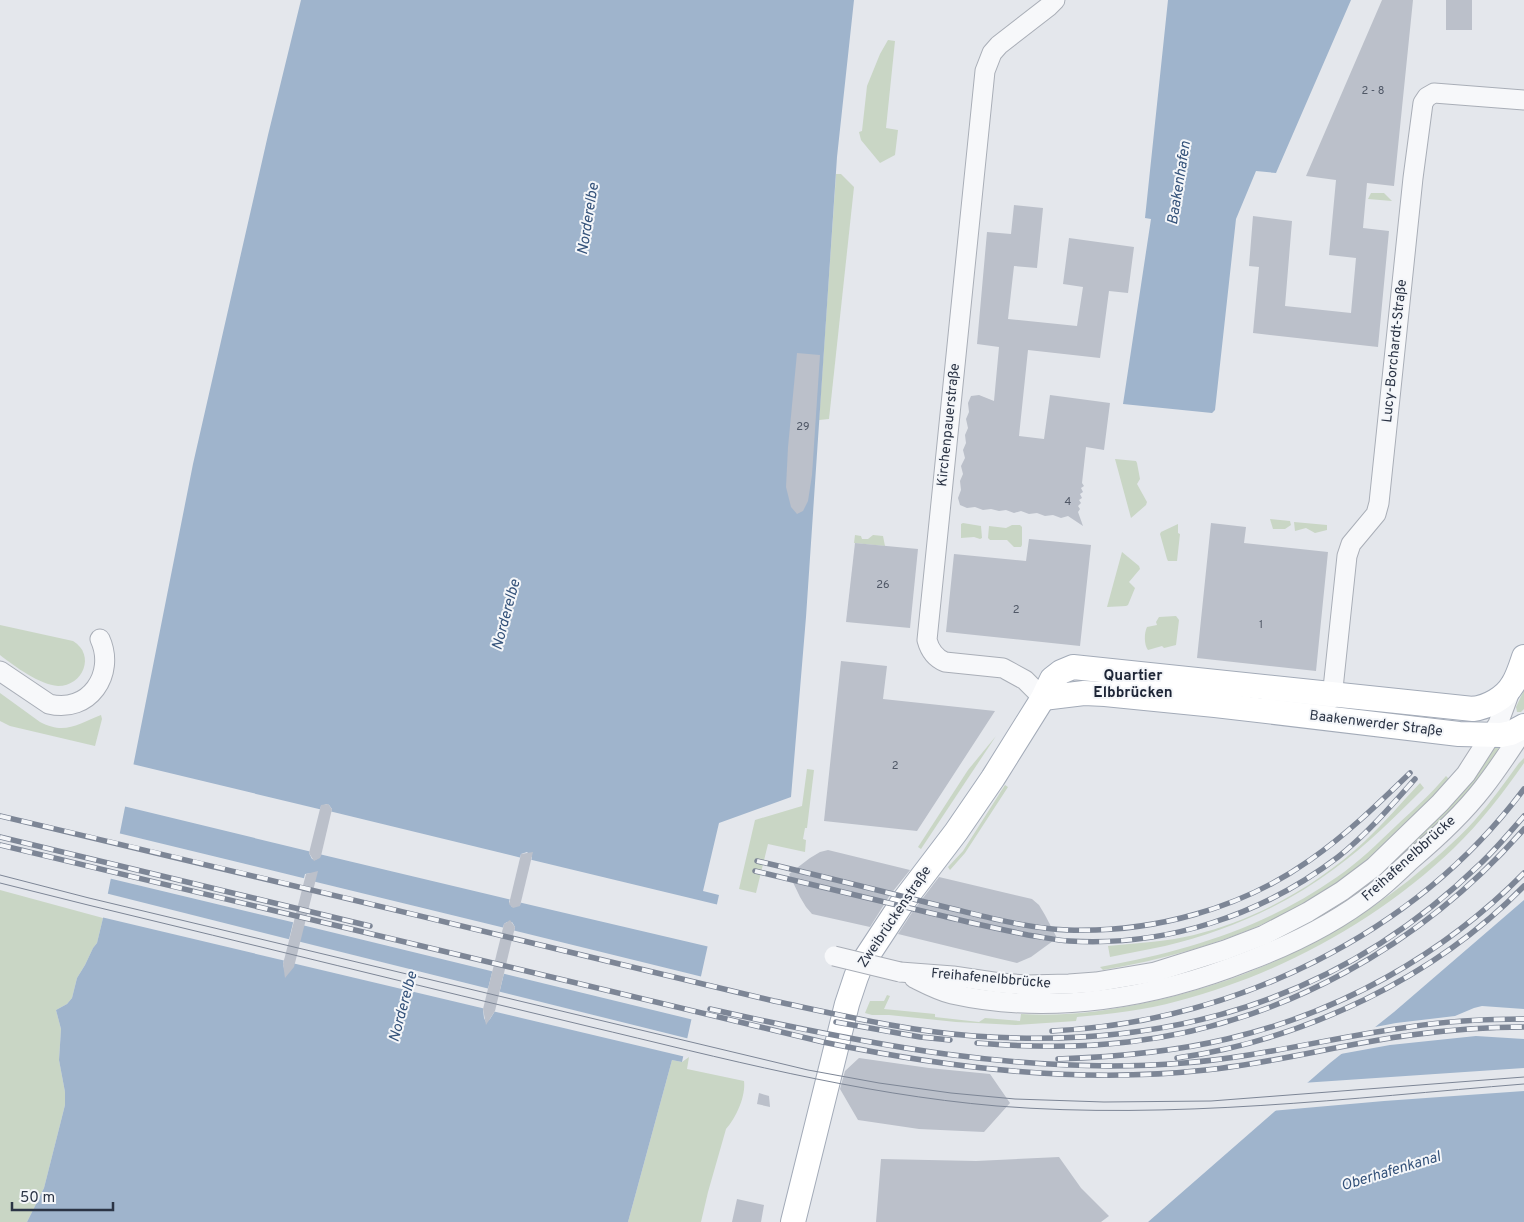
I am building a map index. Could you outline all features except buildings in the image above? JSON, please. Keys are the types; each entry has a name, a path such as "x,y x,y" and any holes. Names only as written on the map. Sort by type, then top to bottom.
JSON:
{"main road":[{"path":"1473,709 1488,706 1513,685 1524,657"},
{"name":"Baakenwerder Straße","path":"1043,698 1052,679 1060,672 1073,667 1473,709"},
{"name":"Baakenwerder Straße","path":"1043,698 1084,693 1215,705 1459,734 1508,730"},
{"name":"Zweibrückenstraße","path":"793,1222 844,1013 856,977 902,903 956,832 993,778 1043,698"}],"street":[{"name":"Kirchenpauerstraße","path":"1043,698 1025,680 1003,668 940,660 931,652 927,640 985,71 992,53 999,45 1055,0"},
{"name":"Lucy-Borchardt-Straße","path":"1333,694 1347,556 1351,544 1376,514 1379,503 1422,104 1434,92 1524,100"},
{"path":"0,671 49,704 67,706 93,693 102,678 106,664 100,638"},
{"path":"1508,730 1513,685"},
{"name":"Baakenwerder Straße","path":"1262,711 1300,697 1329,700 1333,694"},
{"name":"Baakenwerder Straße","path":"1473,709 1486,713 1508,730"},
{"name":"Freihafenelbbrücke","path":"900,972 950,994 1008,1003 1073,1003 1115,998 1171,986 1217,973 1264,955 1344,914 1376,892 1456,818 1483,788 1499,765 1505,749 1508,730"},
{"name":"Freihafenelbbrücke","path":"834,956 900,972 1028,985 1069,984 1154,972 1225,950 1273,930 1308,912 1342,891 1380,861 1440,803 1508,730"},
{"path":"1459,734 1466,747 1468,761 1466,774"}],"green space":[{"path":"888,40 895,41 886,128 898,130 895,155 880,163 861,140 859,132 862,131 867,86"},
{"path":"836,174 841,174 854,187 829,419 819,420"},
{"path":"1371,193 1384,193 1392,201 1368,199"},
{"path":"1115,459 1136,461 1137,463 1140,479 1137,484 1147,502 1131,518"},
{"path":"1270,519 1290,521 1291,525 1285,529 1273,529"},
{"path":"1294,522 1327,525 1327,530 1315,533 1306,528 1295,531"},
{"path":"961,524 981,526 982,538 961,538"},
{"path":"1178,524 1178,533 1180,534 1177,561 1168,561 1160,534"},
{"path":"1012,525 1020,525 1022,527 1021,547 1014,547 1007,540 990,540 988,538 989,526 1006,528"},
{"path":"855,535 861,536 862,539 868,539 873,535 883,536 885,546 854,543"},
{"path":"1122,552 1139,566 1140,569 1129,582 1135,588 1128,605 1107,607"},
{"path":"1176,616 1179,620 1176,645 1148,650 1145,639 1147,627 1157,625 1156,622 1159,617"},
{"path":"0,625 73,641 84,654 84,669 74,681 67,685 51,685 35,679 0,655"},
{"path":"1524,690 1524,709 1521,712 1517,712 1516,707"},
{"path":"0,693 40,722 57,728 78,725 101,715 102,719 95,746 10,726 0,721"},
{"path":"996,736 921,849 918,847 968,770"},
{"path":"1495,745 1499,745 1498,750 1489,765 1464,797 1425,836 1361,893 1301,930 1200,971 1102,993 1013,996 954,984 1042,992 1299,926"},
{"path":"1524,758 1524,763 1482,818 1454,848 1425,874 1393,899 1326,942 1253,976 1216,990 1166,1004 1077,1017 1076,1021 1016,1025 956,1022 865,1013 870,1001 884,1001 887,995 890,996 884,1009 935,1014 935,1017 979,1022 985,1018 1020,1021 1021,1014 1053,1015 1085,1012 1149,1002 1184,994 1252,971 1317,940 1379,903 1408,881 1443,852 1475,820"},
{"path":"807,769 814,770 807,828 805,828 803,839 806,840 805,852 768,844 756,893 739,889 755,820 802,806"},
{"path":"1446,776 1449,779 1441,789 1368,859 1332,886 1302,904 1239,934 1206,946 1103,970 1100,967 1194,945 1224,935 1253,924 1309,895 1353,865"},
{"path":"1420,783 1424,788 1370,840 1334,869 1295,895 1254,916 1210,933 1165,946 1110,957 1108,946 1162,941 1194,935 1240,920 1285,899 1307,886 1347,857 1372,834"},
{"path":"1005,785 1008,787 965,853 950,870 948,867 963,851"},
{"path":"0,890 103,918 97,943 77,978 72,998 67,1004 56,1010 61,1029 59,1060 65,1092 65,1105 44,1188 27,1222 0,1222"},
{"path":"689,1057 687,1069 744,1081 742,1100 737,1113 726,1129 701,1222 628,1222 672,1060 682,1062"}],"water":[{"name":"Norderelbe","path":"301,0 854,0 837,157 806,617 791,797 719,823 703,891 719,895 682,1062 672,1060 628,1222 27,1222 44,1188 65,1105 65,1092 59,1060 61,1029 56,1010 67,1004 72,998 77,978 97,943 193,464 268,135","holes":["327,804 332,809 316,860 312,859 309,853 321,806","527,852 532,857 520,905 512,907 509,902 521,854","312,873 284,968 283,964 305,874","512,922 515,927 495,1011 486,1022 483,1009 504,924"]},
{"name":"Baakenhafen","path":"1168,0 1351,0 1276,173 1256,171 1236,219 1215,410 1212,413 1123,404 1151,219 1145,218"},
{"name":"Oberhafenkanal","path":"1524,900 1524,1222 1148,1222 1330,1063 1394,1012"}],"pier":[{"path":"132,764 323,810 312,852 123,806"},
{"path":"329,811 522,858 512,900 319,854"},
{"path":"118,833 307,879 296,923 108,878"},
{"path":"528,859 719,905 710,947 518,902"},
{"path":"312,881 505,928 495,972 302,925"},
{"path":"105,893 292,940 286,961 101,917"},
{"path":"512,930 703,977 694,1020 501,973"},
{"path":"297,941 490,989 486,1009 292,963"},
{"path":"497,991 690,1039 686,1057 492,1011"},
{"path":"1482,1006 1524,1009 1524,1039 1476,1036 1390,1045 1335,1055 1370,1028 1455,1016"},
{"path":"1524,1068 1524,1091 1271,1111 1302,1083"}],"tram line":[{"path":"0,875 808,1070 879,1083 951,1093 1015,1099 1104,1102 1211,1101 1524,1077"},
{"path":"0,883 790,1074 893,1093 945,1100 997,1106 1063,1110 1195,1109 1327,1101 1524,1084"}],"railway":[{"path":"757,861 1018,924 1067,930 1131,927 1163,922 1225,904 1255,892 1283,877 1310,860 1349,830 1410,773"},
{"path":"755,871 1028,935 1069,941 1141,939 1211,923 1245,911 1309,878 1359,839 1415,779"},
{"path":"1052,1031 1120,1024 1187,1010 1252,989 1315,962 1374,928 1429,888 1480,841 1524,789"},
{"path":"0,816 824,1012 949,1034 1046,1038 1115,1034 1182,1024 1247,1007 1309,982 1369,951 1426,911 1480,864 1524,816"},
{"path":"977,1043 1052,1046 1128,1042 1185,1032 1240,1017 1294,997 1346,972 1394,943 1441,909 1484,871 1524,829"},
{"path":"0,837 370,926"},
{"path":"0,845 823,1042 965,1066 1062,1074 1158,1074 1232,1067 1411,1035 1467,1029 1524,1027"},
{"path":"1058,1059 1164,1051 1227,1039 1269,1028 1309,1014 1349,997 1424,955 1493,903 1524,873"},
{"path":"1177,1058 1224,1049 1272,1036 1319,1020 1364,1000 1408,976 1450,949 1489,919 1524,886"},
{"path":"710,1009 827,1034 946,1054 1064,1065 1124,1066 1212,1060 1438,1023 1524,1019"},
{"path":"836,1022 920,1037 950,1040"}],"district":[{"name":"Quartier Elbbrücken","path":"1133,684"}]}
